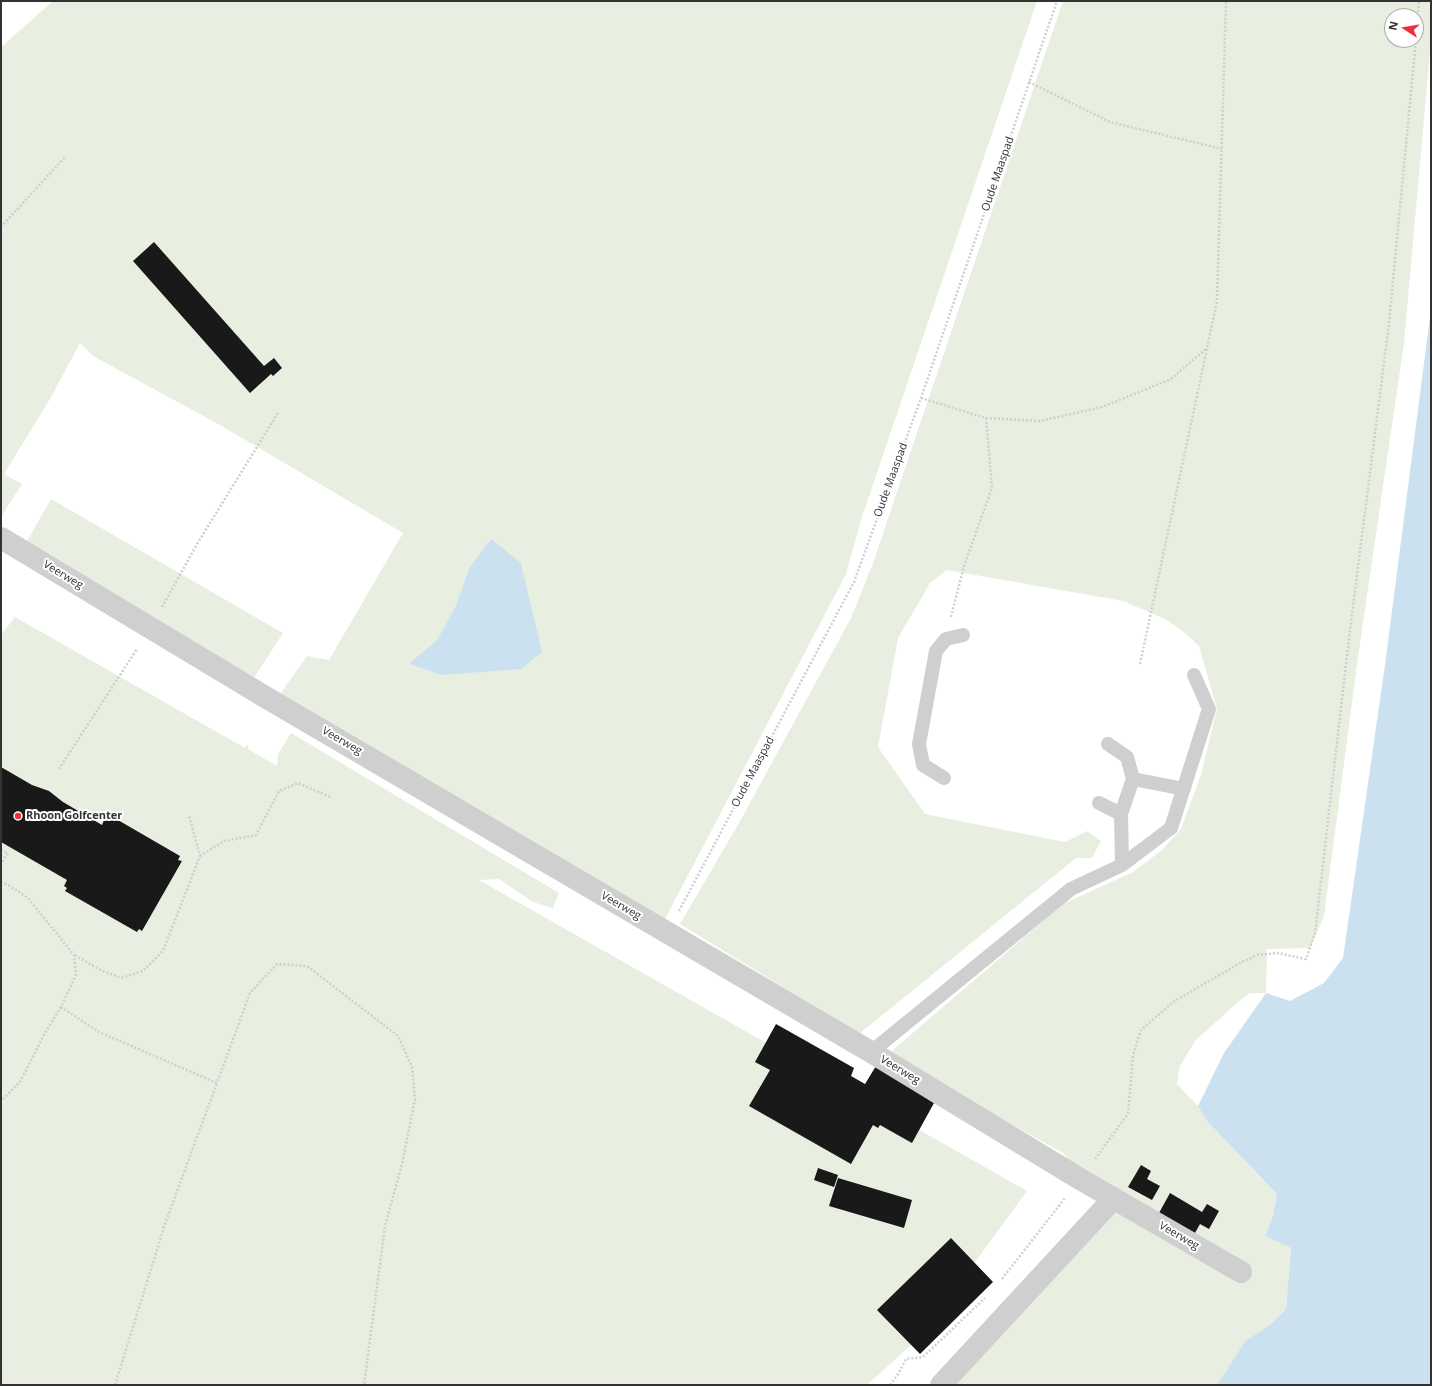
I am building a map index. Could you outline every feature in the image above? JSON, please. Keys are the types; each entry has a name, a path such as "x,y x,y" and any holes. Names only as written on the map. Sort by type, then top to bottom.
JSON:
{"street":[{"name":"Veerweg","path":"1,538 667,933 871,1052 1080,1179 1241,1272"},
{"path":"940,1385 1114,1198"}],"lane":[{"path":"944,778 923,766 919,744 936,651 946,639 963,635"},
{"path":"871,1052 1071,889 1122,865 1171,828 1209,709 1194,675"},
{"path":"1108,744 1127,757 1133,779 1121,814 1122,865"},
{"path":"1133,779 1184,789"},
{"path":"1099,804 1121,814"}],"path":[{"name":"Oude Maaspad","path":"667,933 854,582 921,398 1056,1"},
{"path":"1140,664 1217,301 1226,1"},
{"path":"1001,1280 1080,1179 1128,1114 1133,1055 1141,1030 1173,1002 1242,962 1258,955 1278,953 1306,959 1315,933 1350,630 1389,323 1415,48"},
{"path":"1029,82 1110,122 1222,149"},
{"path":"1,228 66,157"},
{"path":"921,398 986,418 1040,422 1102,407 1171,379 1207,349"},
{"path":"59,769 150,627 197,544 278,413"},
{"path":"946,639 964,566 992,488 986,418"},
{"path":"200,856 224,841 256,835 279,791 298,783 330,797"},
{"path":"1,882 28,898 74,955 98,969 121,978 143,971 163,951 200,856 189,815"},
{"path":"1,850 8,853 1,864"},
{"path":"1,1101 20,1082 45,1033 61,1007 76,975 74,955"},
{"path":"115,1385 166,1220 250,994 277,964 307,966 398,1036 412,1067 415,1099 402,1164 385,1226 364,1385"},
{"path":"61,1007 99,1032 217,1082"},
{"path":"890,1385 906,1359 923,1357 987,1295"}],"green space":[{"path":"53,1 1037,1 861,520 846,574 665,919 278,697 307,656 329,660 403,533 220,425 93,356 80,343 50,399 4,474 22,484 1,517 1,47","holes":["491,539 441,675 412,661 437,640 456,605 469,568"]},
{"path":"1063,1 1431,1 1431,41 1404,343 1358,657 1324,916 1310,948 1267,949 1266,993 1250,993 1238,1002 1195,1041 1179,1068 1177,1084 1198,1106 1206,1120 1277,1194 1273,1216 1265,1236 1291,1248 1286,1309 1271,1324 1245,1341 1217,1385 950,1385 1116,1207 1074,1166 1063,1153 887,1055 1063,904 1133,872 1162,850 1181,829 1201,775 1217,709 1199,646 1184,632 1165,619 1123,601 947,570 930,583 898,638 878,747 925,814 1065,842 1087,831 1101,841 1092,858 1076,858 859,1034 680,924 739,823 851,618 873,563"},
{"path":"51,499 283,633 252,681 23,548"},
{"path":"15,617 245,748 248,744 248,749 277,766 278,754 291,733 559,893 553,908 533,902 499,879 479,880 1027,1191 922,1335 867,1385 1,1385 1,635"}],"water":[{"path":"1431,309 1431,1385 1217,1385 1245,1341 1271,1324 1286,1309 1291,1248 1265,1236 1273,1216 1277,1194 1206,1120 1198,1106 1224,1053 1266,993 1290,1001 1324,983 1343,958 1385,665"},
{"path":"491,539 521,563 542,652 521,669 441,675 410,664 437,640 456,605 469,568"}],"building":[{"path":"154,242 264,366 274,358 282,368 273,376 271,374 250,393 133,261"},
{"path":"1,767 32,785 49,791 63,802 102,825 105,818 109,820 111,816 180,856 178,860 182,861 142,931 139,929 137,932 65,891 67,888 64,886 67,880 1,842"},
{"path":"776,1024 854,1068 851,1076 865,1084 876,1066 934,1103 912,1143 880,1125 878,1128 873,1125 851,1164 749,1106 770,1070 755,1062"},
{"path":"1141,1165 1151,1171 1147,1179 1160,1186 1152,1200 1128,1187"},
{"path":"818,1168 838,1175 834,1187 814,1180"},
{"path":"838,1178 912,1200 904,1228 829,1206"},
{"path":"1170,1193 1202,1212 1207,1204 1219,1211 1209,1229 1200,1224 1195,1233 1159,1213"},
{"path":"951,1238 993,1282 920,1354 877,1310"}],"place":[{"name":"Rhoon Golfcenter","path":"18,816"}]}
